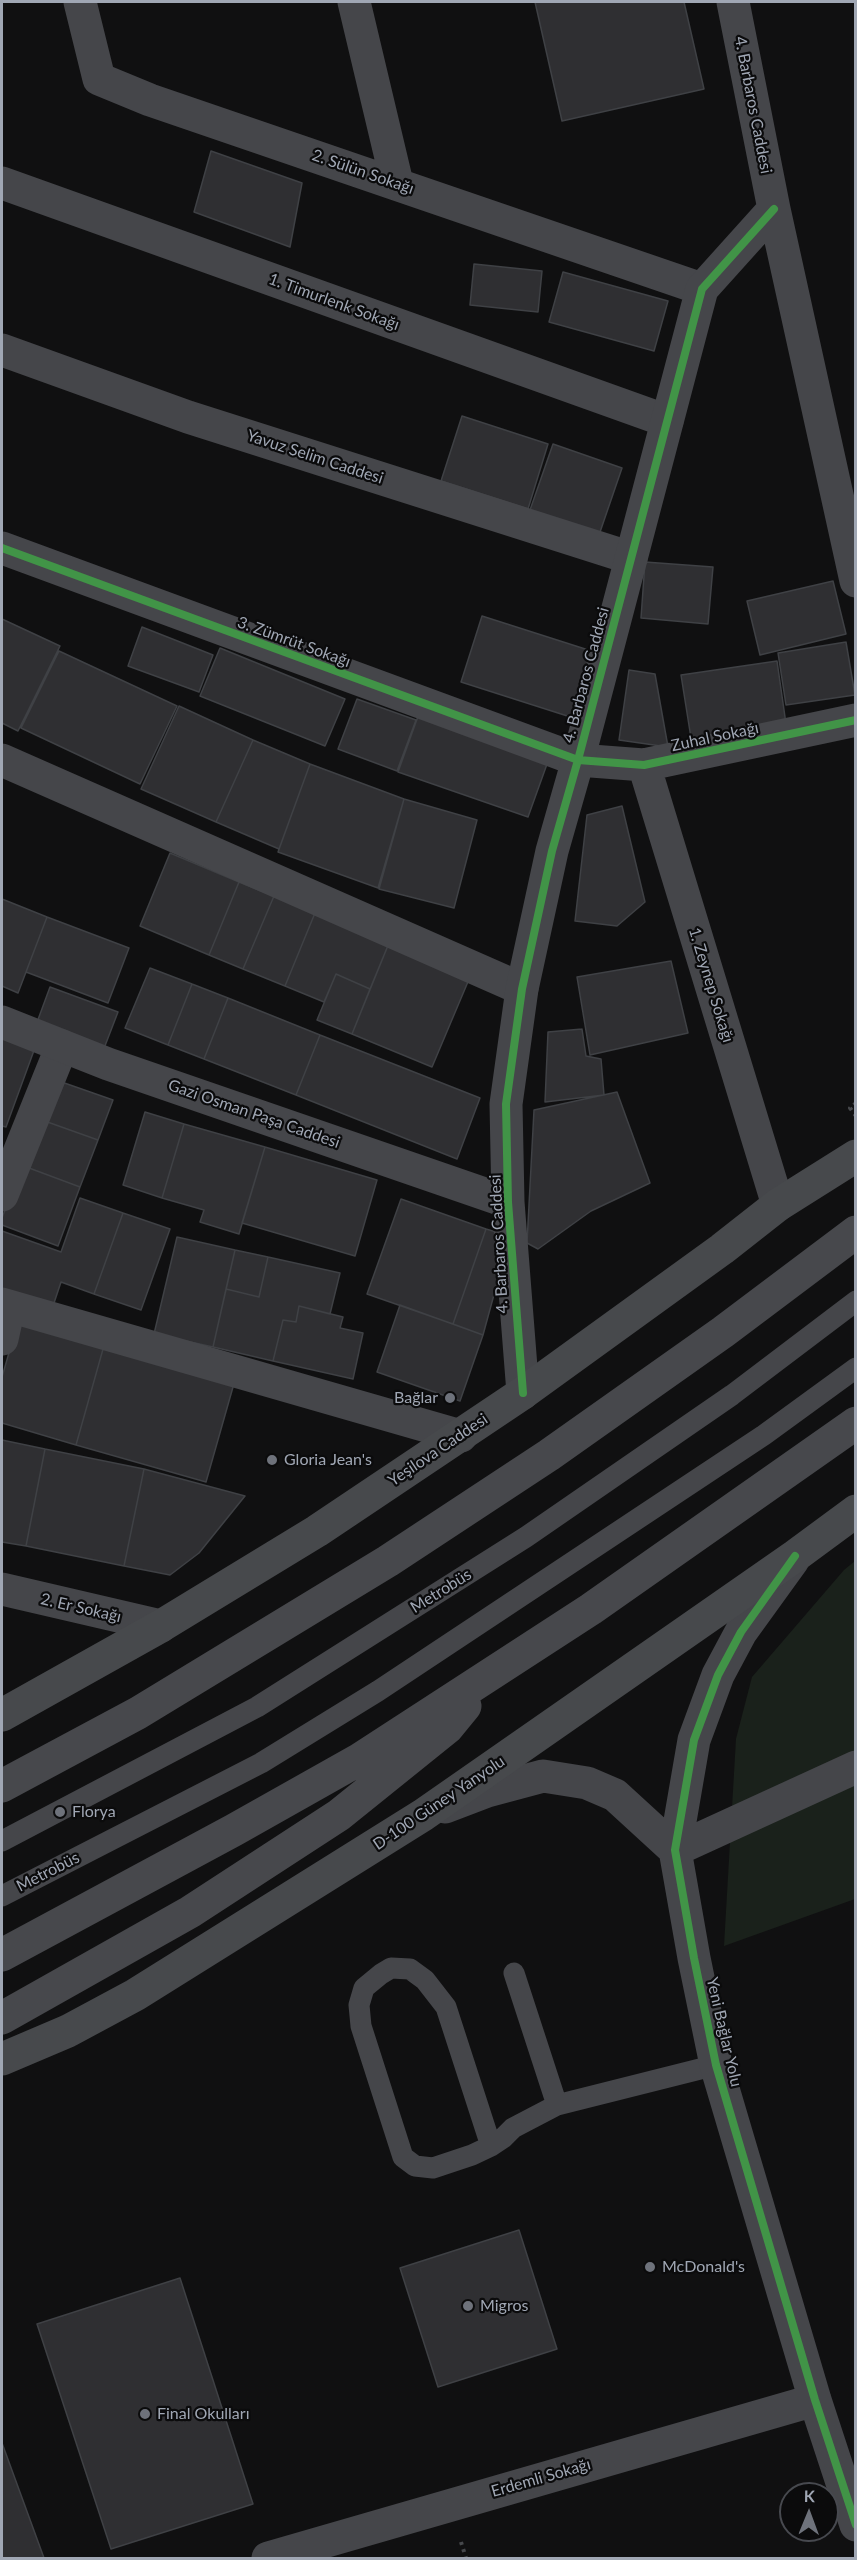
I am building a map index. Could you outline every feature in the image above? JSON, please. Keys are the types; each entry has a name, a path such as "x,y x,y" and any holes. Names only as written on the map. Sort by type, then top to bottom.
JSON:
{"highway":[{"path":"2,1786 138,1713 388,1561 597,1421 723,1332 855,1232"},
{"path":"2,1955 360,1759 591,1609 855,1424"},
{"path":"2,2018 190,1912 339,1815 447,1728 490,1674"}],"main road":[{"name":"Yeşilova Caddesi","path":"2,1715 161,1626 317,1531 523,1393 722,1249 778,1205 855,1156"},
{"name":"D-100 Güney Yanyolu","path":"2,2059 68,2031 135,1995 423,1815 795,1556 855,1511"}],"street":[{"name":"2. Sülün Sokağı","path":"80,2 99,78 150,100 702,289"},
{"path":"354,2 397,183"},
{"name":"4. Barbaros Caddesi","path":"733,2 774,209 855,581"},
{"name":"1. Timurlenk Sokağı","path":"2,183 667,421"},
{"name":"4. Barbaros Caddesi","path":"523,1393 508,1203 507,1104 522,989 552,851 702,289 774,209"},
{"name":"Yavuz Selim Caddesi","path":"2,350 188,417 631,558"},
{"name":"3. Zümrüt Sokağı","path":"2,548 578,760"},
{"name":"Zuhal Sokağı","path":"578,760 644,765 855,720"},
{"path":"2,760 522,989"},
{"name":"1. Zeynep Sokağı","path":"644,765 778,1205"},
{"name":"Gazi Osman Paşa Caddesi","path":"2,1022 62,1046 508,1203"},
{"path":"2,1196 62,1046"},
{"path":"2,1339 5,1305 460,1436"},
{"name":"Yeni Bağlar Yolu","path":"795,1556 741,1632 718,1676 694,1740 675,1850 716,2065 815,2400 855,2525"},
{"name":"2. Er Sokağı","path":"2,1589 161,1626"},
{"path":"423,1815 487,1791 543,1776 587,1783 615,1795 675,1850 855,1767"},
{"name":"Erdemli Sokağı","path":"268,2559 815,2400"}],"lane":[{"name":"Metrobüs","path":"2,1841 257,1707 526,1538 732,1395 855,1301"},
{"name":"Metrobüs","path":"2,1896 261,1763 378,1691 764,1436 855,1368"},
{"path":"491,2146 446,2007 425,1980 410,1969 391,1968 364,1988 359,2005 361,2026 403,2157 415,2166 433,2168 456,2162 491,2146 513,2128 556,2104 716,2065"},
{"path":"514,1972 556,2104"}],"path":[{"path":"855,1103 850,1108 855,1116"}],"shaded area":[{"path":"855,1561 855,1899 724,1946 736,1739 752,1677 844,1570"}],"building":[{"path":"535,2 684,2 704,89 562,121"},
{"path":"211,151 302,183 290,247 194,212"},
{"path":"474,264 542,271 538,312 470,305"},
{"path":"563,272 668,301 654,351 549,322"},
{"path":"462,416 548,444 528,509 441,481"},
{"path":"553,444 622,468 599,535 530,510"},
{"path":"645,562 713,567 708,624 641,618"},
{"path":"833,581 846,634 760,655 747,601"},
{"path":"482,616 604,655 583,721 461,682"},
{"path":"2,619 60,646 18,731 2,723"},
{"path":"142,627 213,655 199,692 128,666"},
{"path":"846,642 855,695 786,705 778,653"},
{"path":"220,648 345,699 325,746 200,696"},
{"path":"59,651 177,706 140,784 21,728"},
{"path":"777,661 786,724 691,738 681,675"},
{"path":"629,670 655,674 668,747 619,740"},
{"path":"357,699 416,720 397,771 338,749"},
{"path":"179,706 253,740 216,822 141,789"},
{"path":"421,708 551,753 528,817 398,772"},
{"path":"253,740 310,764 279,849 216,822"},
{"path":"310,764 404,799 378,888 278,852"},
{"path":"404,799 477,820 454,908 379,889"},
{"path":"622,806 645,902 617,926 575,921 587,815"},
{"path":"170,853 239,882 209,955 140,926"},
{"path":"239,882 274,896 243,969 209,955"},
{"path":"274,896 315,913 285,986 243,969"},
{"path":"2,899 47,917 18,993 2,986"},
{"path":"315,913 389,943 370,989 336,974 324,1002 285,986"},
{"path":"47,917 129,948 108,1003 26,972"},
{"path":"389,943 470,977 432,1067 352,1034"},
{"path":"671,961 688,1033 590,1055 577,977"},
{"path":"150,968 192,984 168,1045 125,1028"},
{"path":"336,974 370,989 352,1034 317,1020"},
{"path":"192,984 228,998 204,1059 168,1045"},
{"path":"50,987 118,1012 103,1051 36,1025"},
{"path":"228,998 320,1035 296,1095 204,1059"},
{"path":"582,1029 586,1056 601,1059 604,1095 545,1102 548,1032"},
{"path":"2,1033 36,1045 6,1127 2,1126"},
{"path":"320,1035 480,1098 457,1159 296,1095"},
{"path":"53,1079 113,1100 98,1140 39,1119"},
{"path":"617,1092 650,1183 591,1211 538,1249 527,1243 534,1110"},
{"path":"145,1112 184,1124 162,1198 123,1185"},
{"path":"39,1119 98,1140 80,1187 21,1165"},
{"path":"184,1124 265,1147 239,1234 200,1222 204,1210 162,1198"},
{"path":"265,1147 377,1180 355,1256 242,1223"},
{"path":"21,1165 80,1187 58,1246 2,1225 2,1218"},
{"path":"80,1198 123,1213 94,1294 61,1282 52,1309 2,1291 2,1231 61,1252"},
{"path":"401,1199 486,1229 453,1324 367,1294"},
{"path":"123,1213 170,1229 141,1310 94,1294"},
{"path":"486,1229 510,1236 483,1335 453,1324"},
{"path":"177,1237 235,1250 213,1347 154,1334"},
{"path":"235,1250 268,1257 259,1297 226,1289"},
{"path":"268,1257 340,1273 330,1314 299,1306 296,1322 283,1320 273,1361 213,1347 226,1289 259,1297"},
{"path":"400,1305 483,1335 460,1401 377,1372"},
{"path":"299,1306 343,1317 340,1328 363,1333 353,1379 273,1361 283,1320 296,1322"},
{"path":"19,1318 105,1342 76,1445 2,1423 2,1377"},
{"path":"105,1342 235,1380 206,1482 76,1445"},
{"path":"2,1440 45,1449 26,1546 2,1542"},
{"path":"45,1449 144,1469 124,1566 26,1546"},
{"path":"144,1469 245,1496 199,1553 170,1575 124,1566"},
{"path":"519,2230 557,2349 438,2387 400,2268"},
{"name":"Final Okulları","path":"180,2278 253,2504 111,2549 37,2324"},
{"path":"2,2443 44,2558 2,2558"}],"cycle path":[{"path":"523,1393 508,1202 506,1104 522,989 552,851 702,289 774,209"},
{"path":"2,548 578,760 644,765 856,720"},
{"path":"795,1556 741,1632 718,1675 694,1740 675,1850 716,2065 815,2400 856,2525"}],"place":[{"name":"Bağlar","path":"450,1398"},
{"name":"Gloria Jean's","path":"272,1460"},
{"name":"Florya","path":"60,1812"},
{"name":"McDonald's","path":"650,2267"},
{"name":"Migros","path":"468,2306"},
{"name":"Final Okulları","path":"145,2414"}]}
